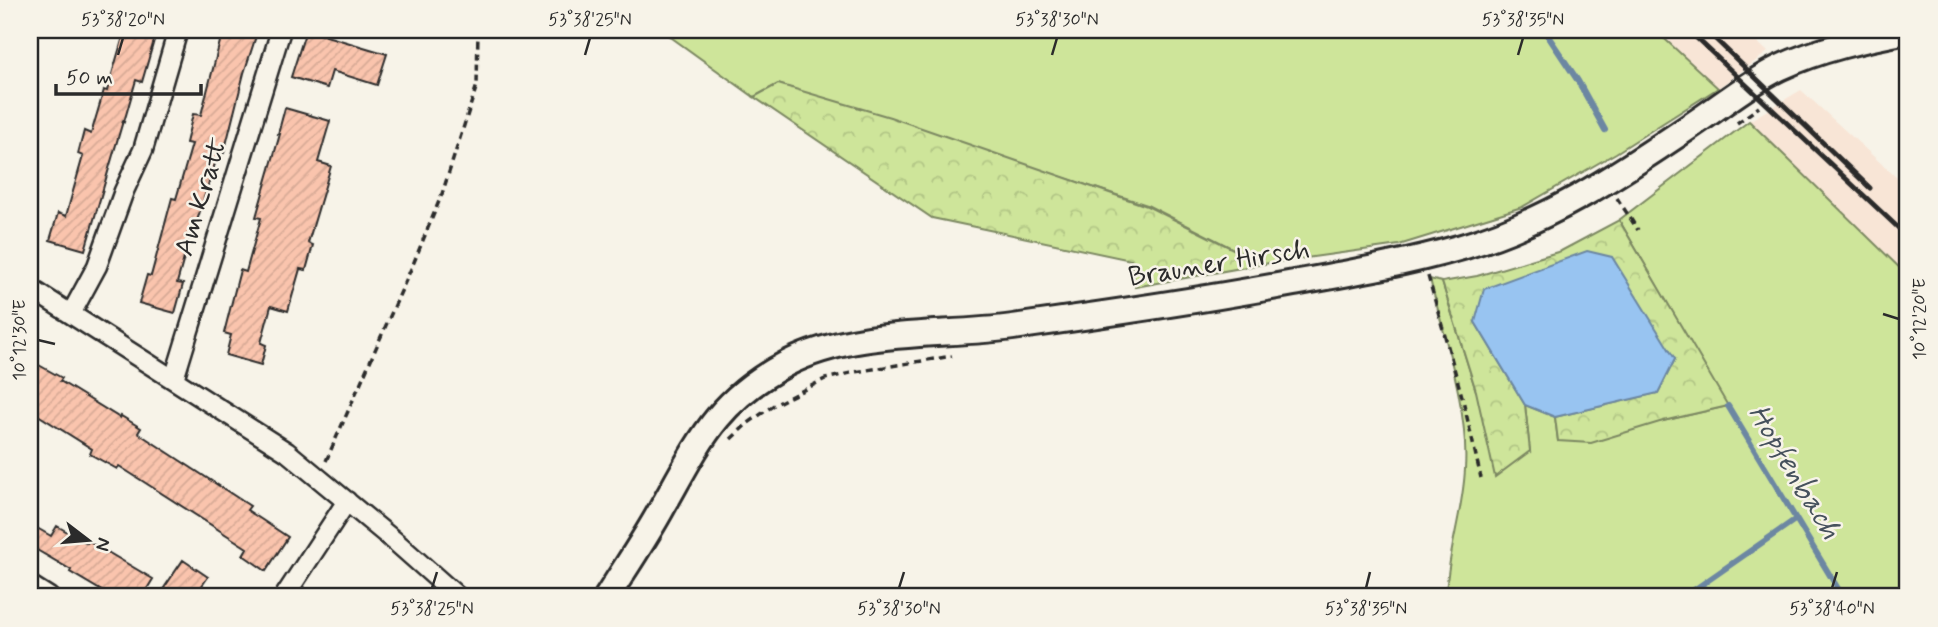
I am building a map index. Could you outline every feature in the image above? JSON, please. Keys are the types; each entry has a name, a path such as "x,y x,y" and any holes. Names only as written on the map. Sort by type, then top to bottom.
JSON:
{"street":[{"path":"71,314 97,266 124,191 143,150 178,30"},
{"name":"Am Kratt","path":"174,379 281,30"},
{"name":"Brauner Hirsch","path":"607,597 707,430 738,396 789,362 852,342 1014,327 1230,295 1366,270 1489,239 1533,222 1580,198 1777,69 1868,38 1908,31"},
{"path":"30,288 287,452 458,597"},
{"path":"284,597 347,501"},
{"path":"30,585 49,597"}],"path":[{"path":"318,479 442,194 477,85 478,30"},
{"path":"1606,181 1638,230"},
{"path":"1423,257 1463,400 1481,478"}],"shaded area":[{"path":"1655,30 1744,30 1768,52 1718,88"},
{"path":"1801,90 1908,188 1908,276 1749,121"}],"green space":[{"path":"661,30 1655,30 1718,88 1616,153 1522,207 1399,245 1263,264 1147,205 778,84 754,97"},
{"path":"778,84 890,117 1147,206 1263,264 1135,287 1131,260 932,218 754,97"},
{"path":"1749,121 1908,276 1908,597 1446,597 1449,565 1464,485 1465,447 1454,374 1430,279 1442,282 1476,391 1530,451 1525,405 1555,417 1558,441 1727,406 1619,220"},
{"path":"1619,220 1728,406 1663,421 1591,443 1558,441 1555,417 1658,393 1675,359 1475,322 1525,405 1530,451 1495,477 1476,391 1442,282 1477,276 1561,251"}],"water":[{"path":"1587,251 1612,257 1675,359 1658,393 1555,417 1525,405 1475,322 1484,289"}],"building":[{"path":"125,30 157,30 142,82 136,80 85,250 50,240 58,213 66,216 83,156 78,154 84,131 91,134"},
{"path":"223,30 258,30 224,153 219,151 195,227 193,226 177,283 183,284 175,313 139,303 147,275 151,276 172,198 176,199 192,144 186,143 193,114 201,115"},
{"path":"306,30 387,54 377,85 332,71 327,88 291,77"},
{"path":"285,108 330,121 318,162 331,166 308,243 313,245 306,270 300,269 288,311 271,306 261,343 266,345 261,365 226,355 231,335 224,333 240,270 246,272 261,218 256,217"},
{"path":"37,364 120,418 121,416 141,428 138,433 250,506 247,510 288,537 266,571 243,555 247,548 119,466 117,469 90,454 92,449 30,410 30,376"},
{"path":"30,524 51,536 57,526 87,543 89,541 153,579 142,597 112,597 30,546"},
{"path":"183,560 208,577 194,597 177,597 164,588"}],"waterway":[{"path":"1544,30 1578,81 1605,130"},
{"name":"Hopfenbach","path":"1728,406 1843,597"},
{"path":"1684,597 1796,519"}],"railway":[{"path":"1688,30 1908,237"},
{"path":"1706,30 1870,188"}]}
